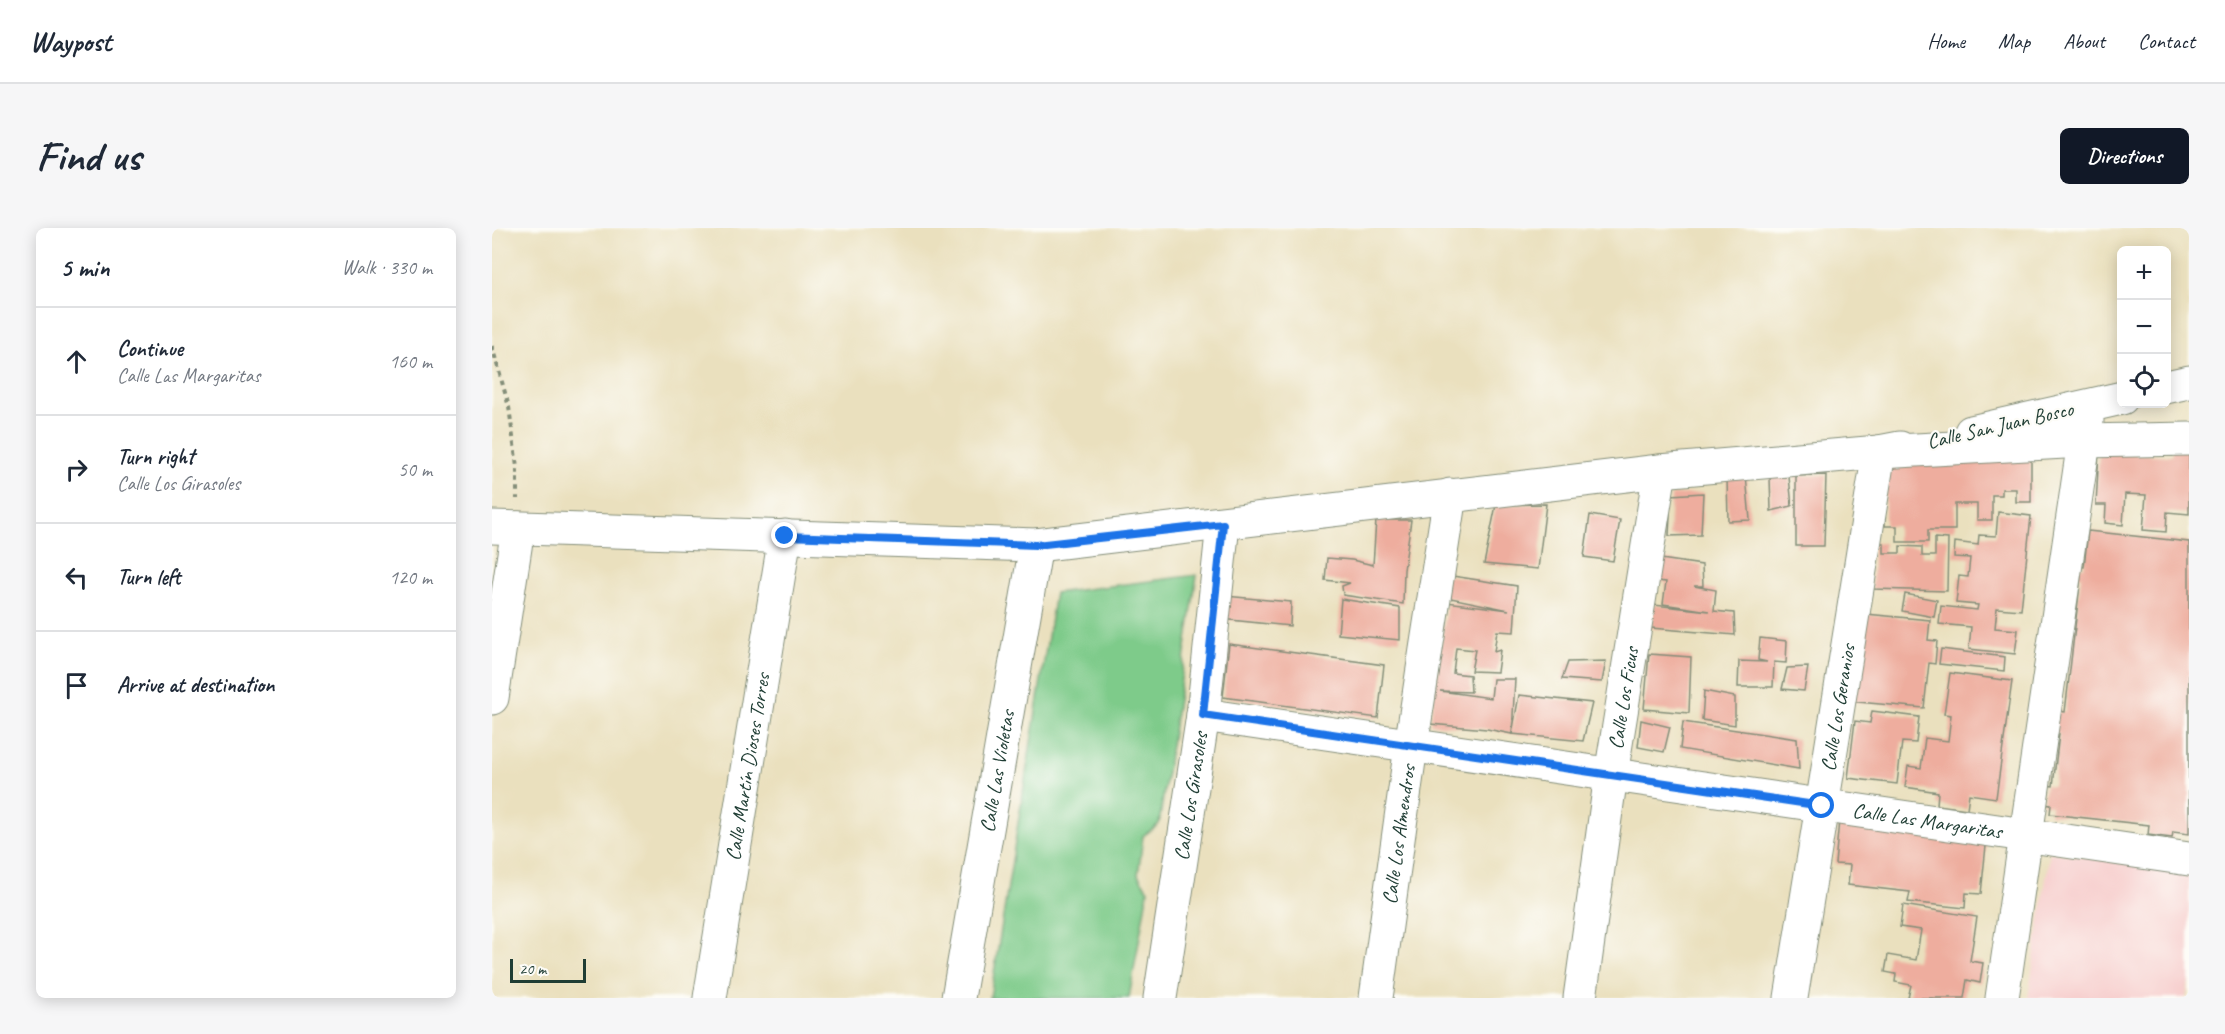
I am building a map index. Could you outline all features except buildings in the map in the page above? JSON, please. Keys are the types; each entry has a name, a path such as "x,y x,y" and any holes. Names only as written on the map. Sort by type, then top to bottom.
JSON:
{"street":[{"path":"2171,386 2189,382"},
{"name":"Calle San Juan Bosco","path":"1879,452 2117,399"},
{"path":"2002,998 2090,405"},
{"path":"492,698 505,528 1036,545 1660,471 1879,452 2083,441 2189,439"},
{"name":"Calle Los Geranios","path":"1791,998 1879,452"},
{"name":"Calle Los Ficus","path":"1580,998 1611,775 1660,471"},
{"name":"Calle Los Almendros","path":"1376,998 1411,746 1450,495"},
{"name":"Calle Los Girasoles","path":"1160,998 1203,715 1223,524"},
{"name":"Calle Martín Dioses Torres","path":"710,998 785,536"},
{"name":"Calle Las Violetas","path":"958,998 1036,545"},
{"name":"Calle Las Margaritas","path":"1203,715 2189,859"}],"path":[{"path":"492,346 509,407 517,466 505,528"}],"shaded area":[{"path":"2050,852 2189,872 2189,980 2186,998 2028,998"}],"green space":[{"path":"1197,575 1159,824 1143,836 1138,875 1148,890 1129,998 990,998 1055,593"}],"route":[{"path":"785,536 1036,545 1223,524 1203,715 1822,806"}]}
